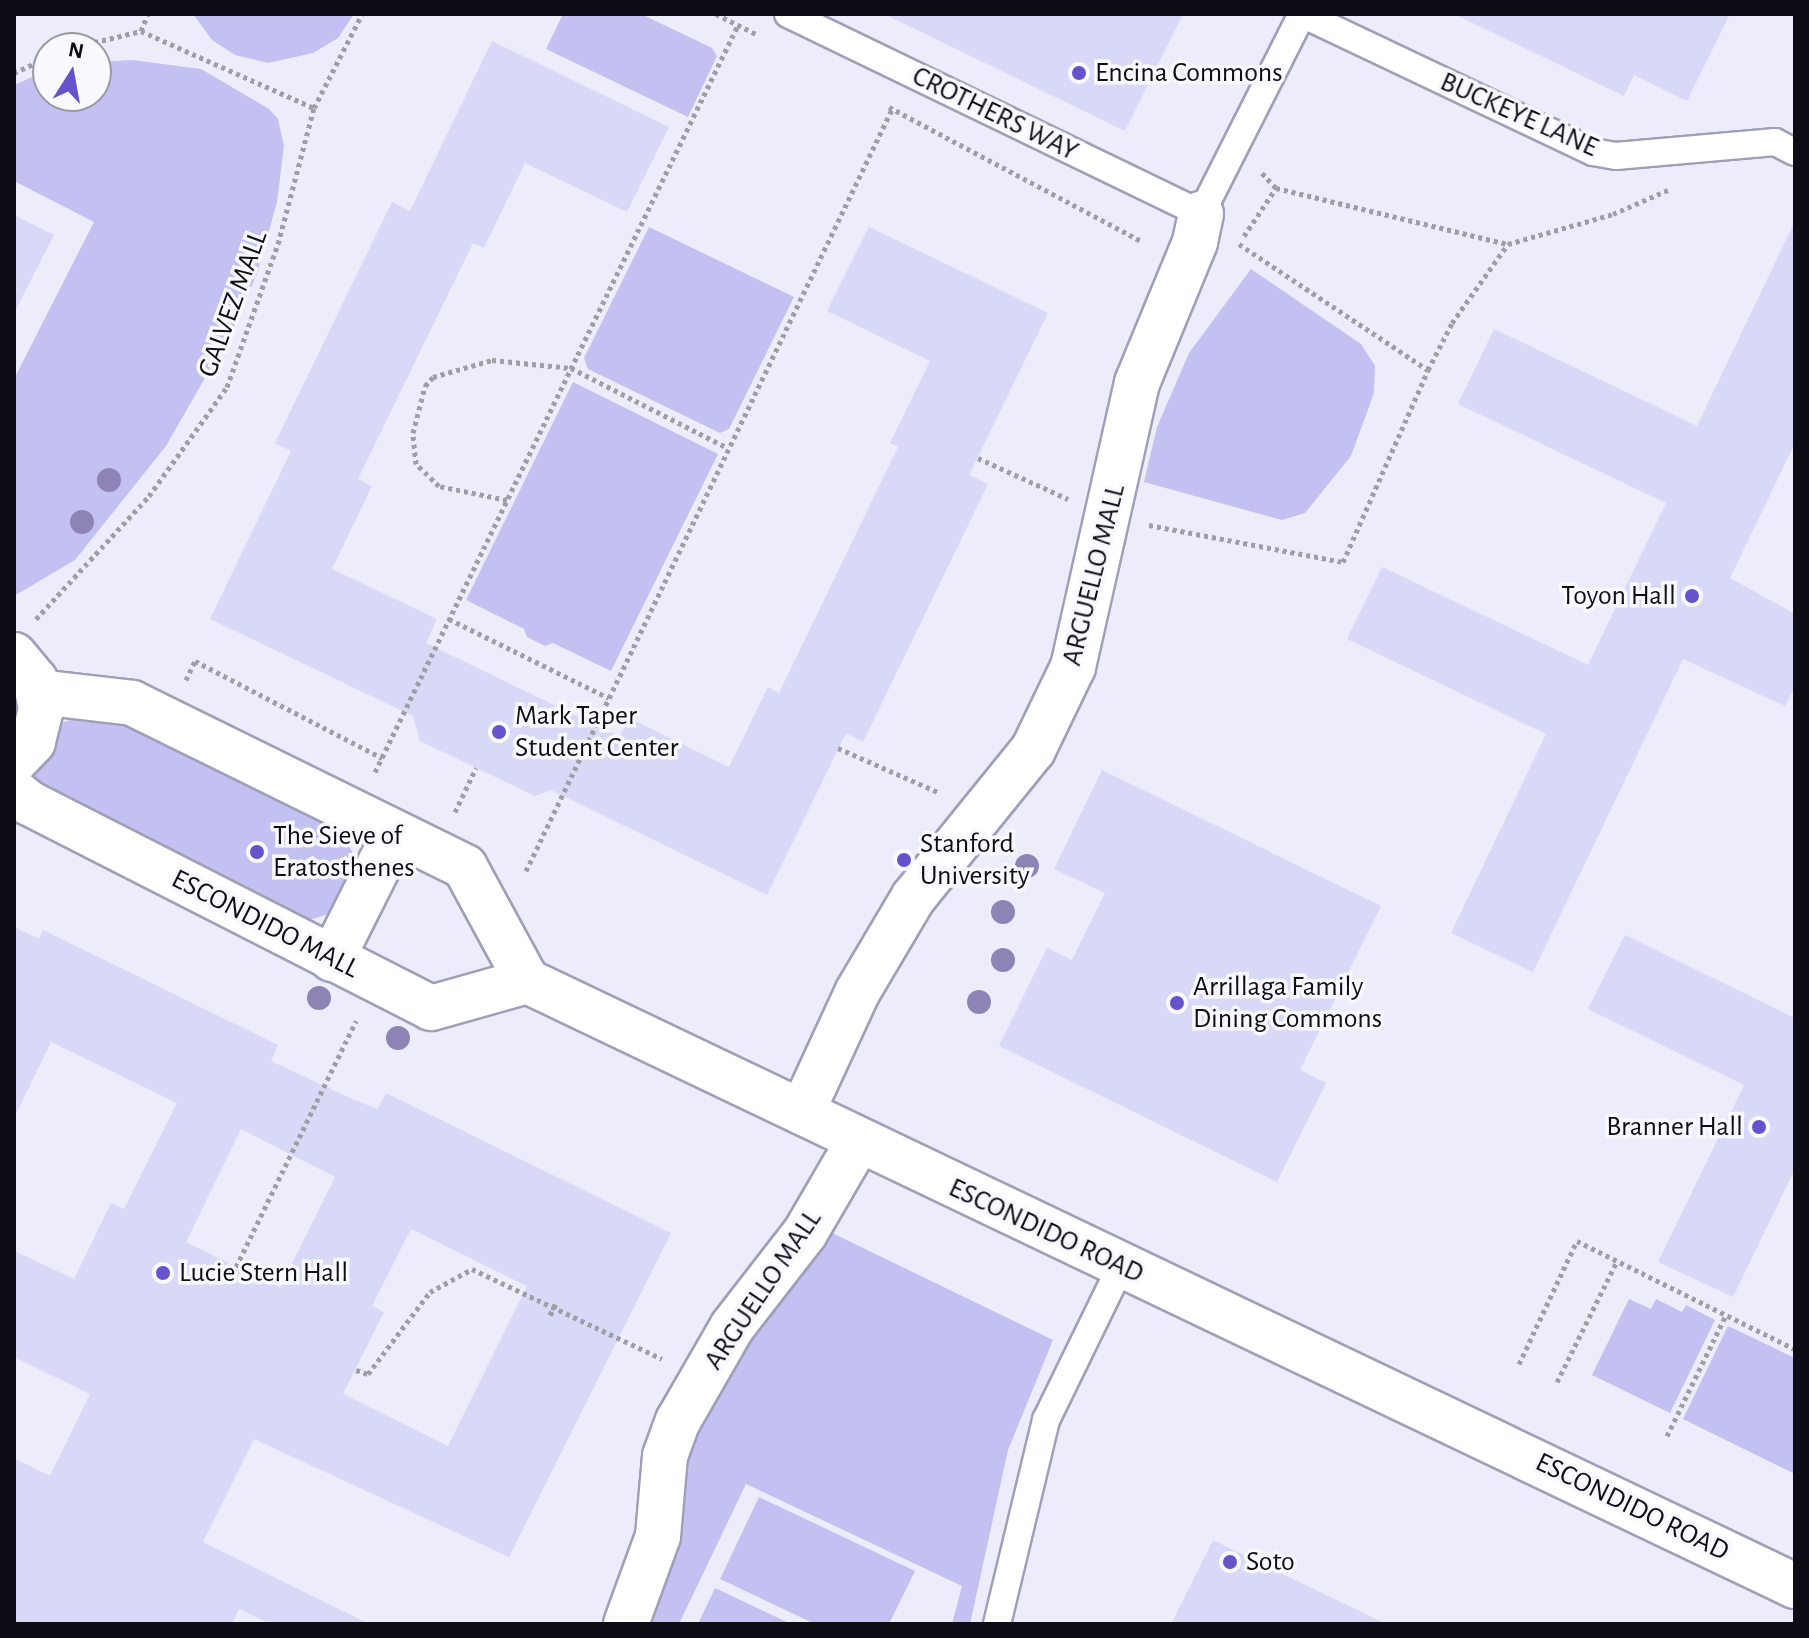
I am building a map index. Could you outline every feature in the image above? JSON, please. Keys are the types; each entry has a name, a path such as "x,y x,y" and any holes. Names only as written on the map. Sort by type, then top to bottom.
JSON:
{"street":[{"name":"ARGUELLO MALL","path":"802,1112 858,991 913,898 1033,750 1073,667 1111,518 1137,383 1195,242 1201,214"},
{"path":"14,762 39,726 39,692 19,643"},
{"path":"39,692 132,703 355,812 394,835 465,867 527,981"},
{"name":"ESCONDIDO MALL","path":"14,791 29,803 431,1008 527,981"},
{"path":"332,959 394,835"},
{"name":"ESCONDIDO ROAD","path":"527,981 802,1112 858,1142 1795,1586"},
{"name":"ARGUELLO MALL","path":"626,1624 658,1536 665,1456 703,1377 732,1327 805,1233 858,1142"}],"lane":[{"name":"CROTHERS WAY","path":"788,14 1201,214"},
{"path":"1201,214 1302,14"},
{"name":"BUCKEYE LANE","path":"1302,14 1593,152 1616,156 1775,142 1795,152"},
{"path":"997,1624 1046,1420 1121,1266"}],"path":[{"path":"141,31 148,14"},
{"name":"GALVEZ MALL","path":"19,643 149,496 227,387 278,244 314,108 362,14"},
{"path":"355,812 738,25"},
{"path":"112,38 141,31 314,108"},
{"path":"526,871 892,109 1141,241"},
{"path":"1237,144 1276,188 1508,244 1613,214 1681,184"},
{"path":"1276,188 1239,244 1428,370"},
{"path":"978,458 1111,518 1343,562 1452,323 1508,244"},
{"path":"507,500 460,494 423,475 413,433 425,386 433,377 492,360 571,368 728,448"},
{"path":"449,619 609,698"},
{"path":"166,720 195,661 382,758"},
{"path":"838,748 984,812"},
{"path":"236,1267 375,980"},
{"path":"1519,1364 1577,1241 1795,1349"},
{"path":"1557,1382 1617,1261"},
{"path":"356,1370 368,1374 430,1292 472,1269 552,1312 703,1377"},
{"path":"552,1312 557,1301"},
{"path":"1667,1436 1726,1315"}],"shaded area":[{"name":"Stanford University","path":"14,14 1795,14 1795,1624 14,1624"},
{"path":"193,14 354,14 338,38 313,53 268,63 235,55 212,40"},
{"path":"563,14 641,14 712,48 717,56 688,117 546,49"},
{"path":"132,60 201,69 269,109 278,119 284,146 277,202 257,274 233,329 166,446 75,560 14,596 14,379 94,222 14,181 14,85 32,77 32,112 112,112 112,61"},
{"path":"649,227 794,297 729,429 720,433 588,369 584,358"},
{"path":"1251,269 1361,344 1375,366 1374,393 1351,456 1305,513 1282,520 1144,482 1157,427 1189,353"},
{"path":"573,382 718,454 611,671 553,643 545,646 527,637 524,629 466,600"},
{"path":"99,711 332,823 345,834 356,863 333,913 298,923 38,790 34,775 37,756 55,725"},
{"path":"828,1231 1053,1340 1008,1450 970,1624 952,1624 962,1586 746,1484 679,1624 647,1624 678,1477 720,1365 805,1271"},
{"path":"1629,1299 1651,1309 1656,1299 1682,1312 1686,1305 1715,1320 1670,1413 1592,1375"},
{"path":"1728,1326 1795,1358 1795,1474 1683,1419"},
{"path":"759,1497 915,1571 889,1624 815,1624 720,1579"},
{"path":"715,1588 791,1624 698,1624"}],"building":[{"name":"Encina Commons","path":"884,14 1183,14 1125,131"},
{"path":"1454,14 1730,14 1687,101 1634,75 1624,96"},
{"path":"492,41 669,127 627,212 525,163 484,248 473,243 358,479 372,486 332,569 437,619 426,643 620,737 629,718 729,767 768,687 779,693 898,447 890,443 930,361 827,311 869,227 1048,313 969,475 988,484 863,742 846,733 767,895 551,790 535,796 420,741 413,716 210,619 291,451 275,443 392,202 410,211"},
{"path":"14,215 54,235 14,313"},
{"name":"Toyon Hall","path":"1795,221 1795,443 1730,578 1795,614 1795,686 1785,706 1683,659 1533,972 1451,933 1546,734 1347,639 1382,567 1588,665 1666,503 1458,404 1494,329 1697,426"},
{"name":"Arrillaga Family Dining Commons","path":"1102,770 1381,906 1300,1070 1326,1083 1277,1182 999,1046 1047,948 1072,960 1105,893 1054,869"},
{"name":"Lucie Stern Hall","path":"14,927 39,939 43,930 278,1045 271,1061 352,1099 378,1109 386,1093 671,1233 509,1557 254,1439 203,1542 369,1624 271,1624 239,1609 232,1624 14,1624 14,1458 50,1476 90,1394 14,1357 14,1251 74,1279 111,1203 124,1209 177,1103 51,1042 14,1118","holes":["241,1129 335,1177 280,1288 186,1242","411,1229 527,1286 448,1446 343,1394 384,1312 372,1306"]},
{"name":"Branner Hall","path":"1625,935 1795,1018 1795,1169 1733,1297 1658,1262 1744,1085 1588,1009"},
{"name":"Soto","path":"1213,1540 1386,1624 1171,1624"}],"place":[{"name":"Encina Commons","path":"1079,73"},
{"name":"Toyon Hall","path":"1692,596"},
{"name":"Mark Taper Student Center","path":"499,732"},
{"name":"The Sieve of Eratosthenes","path":"257,852"},
{"name":"Stanford University","path":"904,860"},
{"name":"Arrillaga Family Dining Commons","path":"1177,1003"},
{"name":"Branner Hall","path":"1759,1127"},
{"name":"Lucie Stern Hall","path":"163,1273"},
{"name":"Soto","path":"1230,1562"}]}
